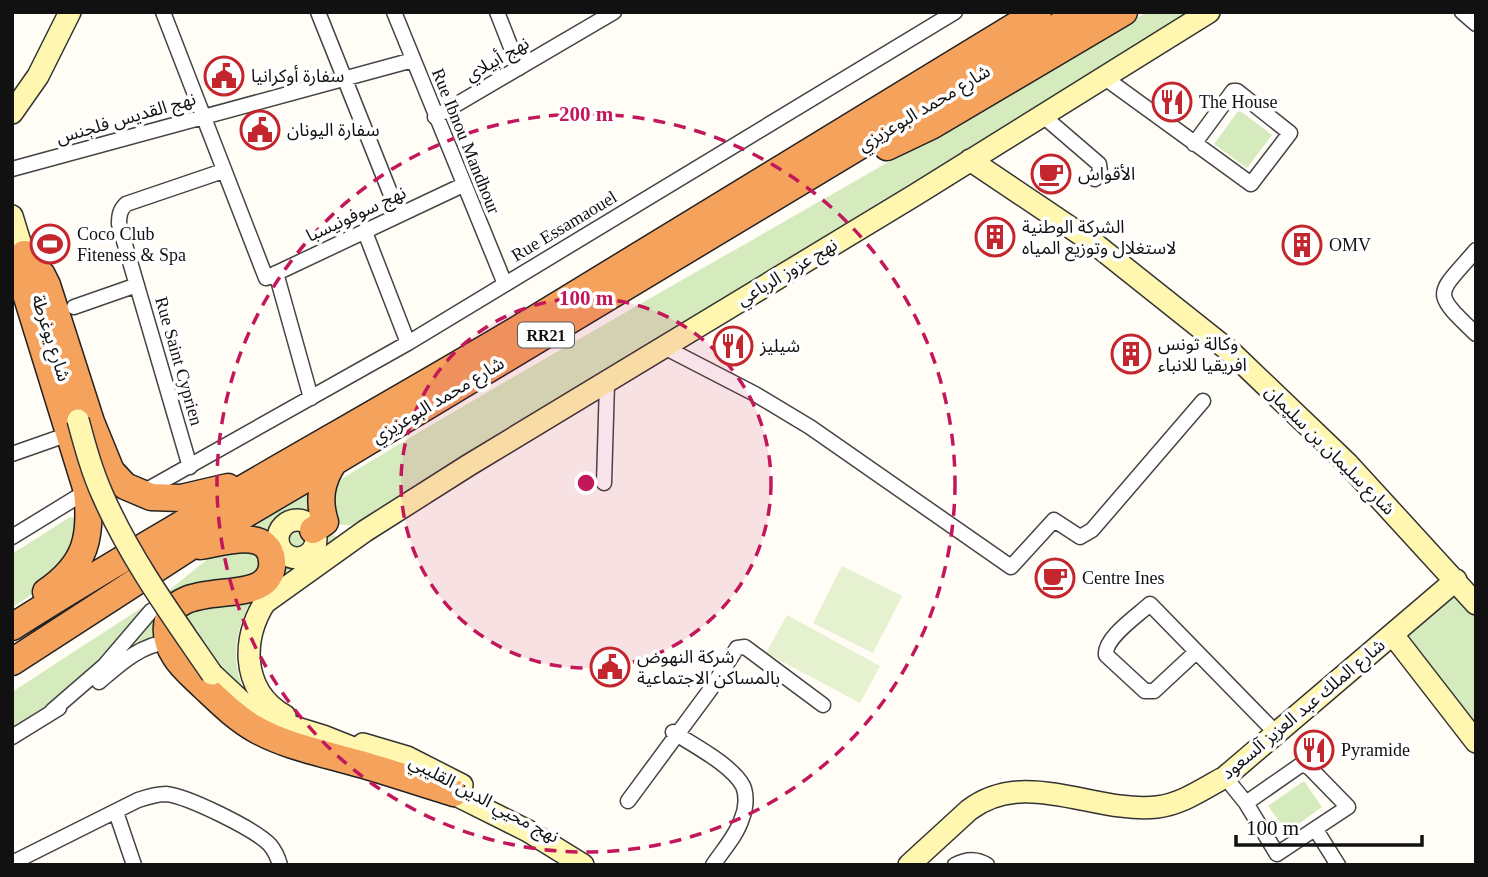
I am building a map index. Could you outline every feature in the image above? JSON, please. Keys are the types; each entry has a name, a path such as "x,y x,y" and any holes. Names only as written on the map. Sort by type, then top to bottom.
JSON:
{"highway":[{"name":"شارع محمد البوعزيزي","path":"12,627 119,560 535,318 1037,12"},
{"name":"شارع محمد البوعزيزي","path":"12,662 188,548 841,159 1082,12"},
{"path":"841,159 888,147 910,138 1124,12"},
{"path":"19,248 47,285 91,422 111,471 125,486 140,494 164,498 198,495 268,475"},
{"path":"12,614 51,589 69,571 79,557 88,536 89,516 87,491 73,427 26,294 19,248"},
{"path":"334,462 322,486 321,504 300,543 260,585 192,597 179,604 167,622 168,642 181,664 227,709 258,731 294,745 454,793"},
{"path":"188,548 247,538 265,545 300,543"}],"street":[{"path":"12,113 38,76 70,12"},
{"path":"163,12 223,171 271,275 311,398"},
{"path":"318,12 399,215"},
{"name":"Rue Ibnou Mandhour","path":"394,12 505,284"},
{"path":"497,12 519,68"},
{"name":"نهج أبيلاي","path":"435,117 614,12"},
{"name":"نهج عزوز الرباعي","path":"263,604 360,535 469,465 607,383 1209,12"},
{"path":"1462,12 1476,24"},
{"name":"Rue Essamaouel","path":"140,494 408,343 948,14"},
{"name":"نهج القديس فلجنس","path":"12,169 413,60"},
{"path":"1105,78 1194,144 1251,184 1290,133 1237,91 1233,91 1194,144"},
{"path":"1042,115 1099,164 1100,172 1095,180"},
{"name":"شارع سليمان بن سليمان","path":"970,160 1094,244 1232,353 1348,464 1476,604"},
{"name":"Rue Saint Cyprien","path":"198,495 189,492 186,487 190,467 119,223 120,210 126,204 223,171"},
{"name":"نهج سوفونيسبا","path":"271,275 463,185"},
{"path":"12,216 19,248"},
{"path":"365,232 408,343"},
{"path":"1476,250 1445,286 1443,295 1447,307 1476,334"},
{"path":"74,307 137,285"},
{"path":"664,347 755,394 806,425 1011,567 1054,520 1080,537 1092,530 1203,401"},
{"path":"604,484 607,383"},
{"path":"12,454 73,427"},
{"name":"نهج محيي الدين القليبي","path":"73,427 116,523 157,593 212,674 243,703 274,721 407,757 564,841 600,865"},
{"path":"12,537 87,491"},
{"path":"360,535 338,529 300,543 263,604 252,630 249,657 252,676 267,702 287,717 377,748"},
{"name":"نهج عزوز الرباعي","path":"300,543 360,535"},
{"name":"شارع الملك عبد العزيز آلسعود","path":"909,865 969,810 1002,793 1052,794 1133,807 1157,807 1182,801 1225,777 1456,580"},
{"path":"52,711 104,666 151,611 170,600 192,597"},
{"path":"1196,652 1150,692 1145,691 1106,655 1105,651 1109,641 1150,604 1276,733"},
{"path":"1392,635 1476,742"},
{"path":"12,737 84,694 134,654 146,647 168,642"},
{"path":"628,801 741,647 745,647 823,705"},
{"path":"676,733 733,773 743,786 743,818 713,865"},
{"name":"نهج محيي الدين القليبي","path":"323,736 395,765 454,793 528,831 583,865"},
{"path":"1225,777 1246,803 1280,859 1348,807 1306,764 1297,766 1246,803"},
{"path":"12,863 138,800 165,794 189,800 265,841 272,847 281,865"},
{"path":"116,812 134,865"},
{"path":"1316,830 1338,865"},
{"path":"955,865 973,860 987,865"}],"green space":[{"path":"1147,12 1193,12 461,467 352,525 334,523 333,484 535,364"},
{"path":"1239,110 1272,135 1247,168 1214,144"},
{"path":"318,485 326,534 346,539 248,607 236,649 244,691 214,662 197,629 134,655 12,737 12,692 172,588 243,530"},
{"path":"70,517 80,520 62,573 12,608 12,554"},
{"path":"842,566 902,596 873,653 813,623"},
{"path":"1455,593 1476,619 1476,725 1405,637"},
{"path":"787,615 880,666 860,703 766,653"},
{"path":"1304,781 1322,807 1287,832 1268,806"}],"place":[{"name":"سفارة أوكرانيا","path":"224,76"},
{"name":"The House","path":"1172,102"},
{"name":"سفارة اليونان","path":"260,130"},
{"name":"الأقواس","path":"1051,174"},
{"name":"الشركة الوطنية لاستغلال وتوزيع المياه","path":"995,237"},
{"name":"Coco Club Fiteness & Spa","path":"50,244"},
{"name":"OMV","path":"1302,245"},
{"name":"شيليز","path":"733,346"},
{"name":"وكالة تونس افريقيا للانباء","path":"1131,354"},
{"name":"Centre Ines","path":"1055,578"},
{"name":"شركة النهوض بالمساكن الاجتماعية","path":"610,667"},
{"name":"Pyramide","path":"1314,750"}]}
